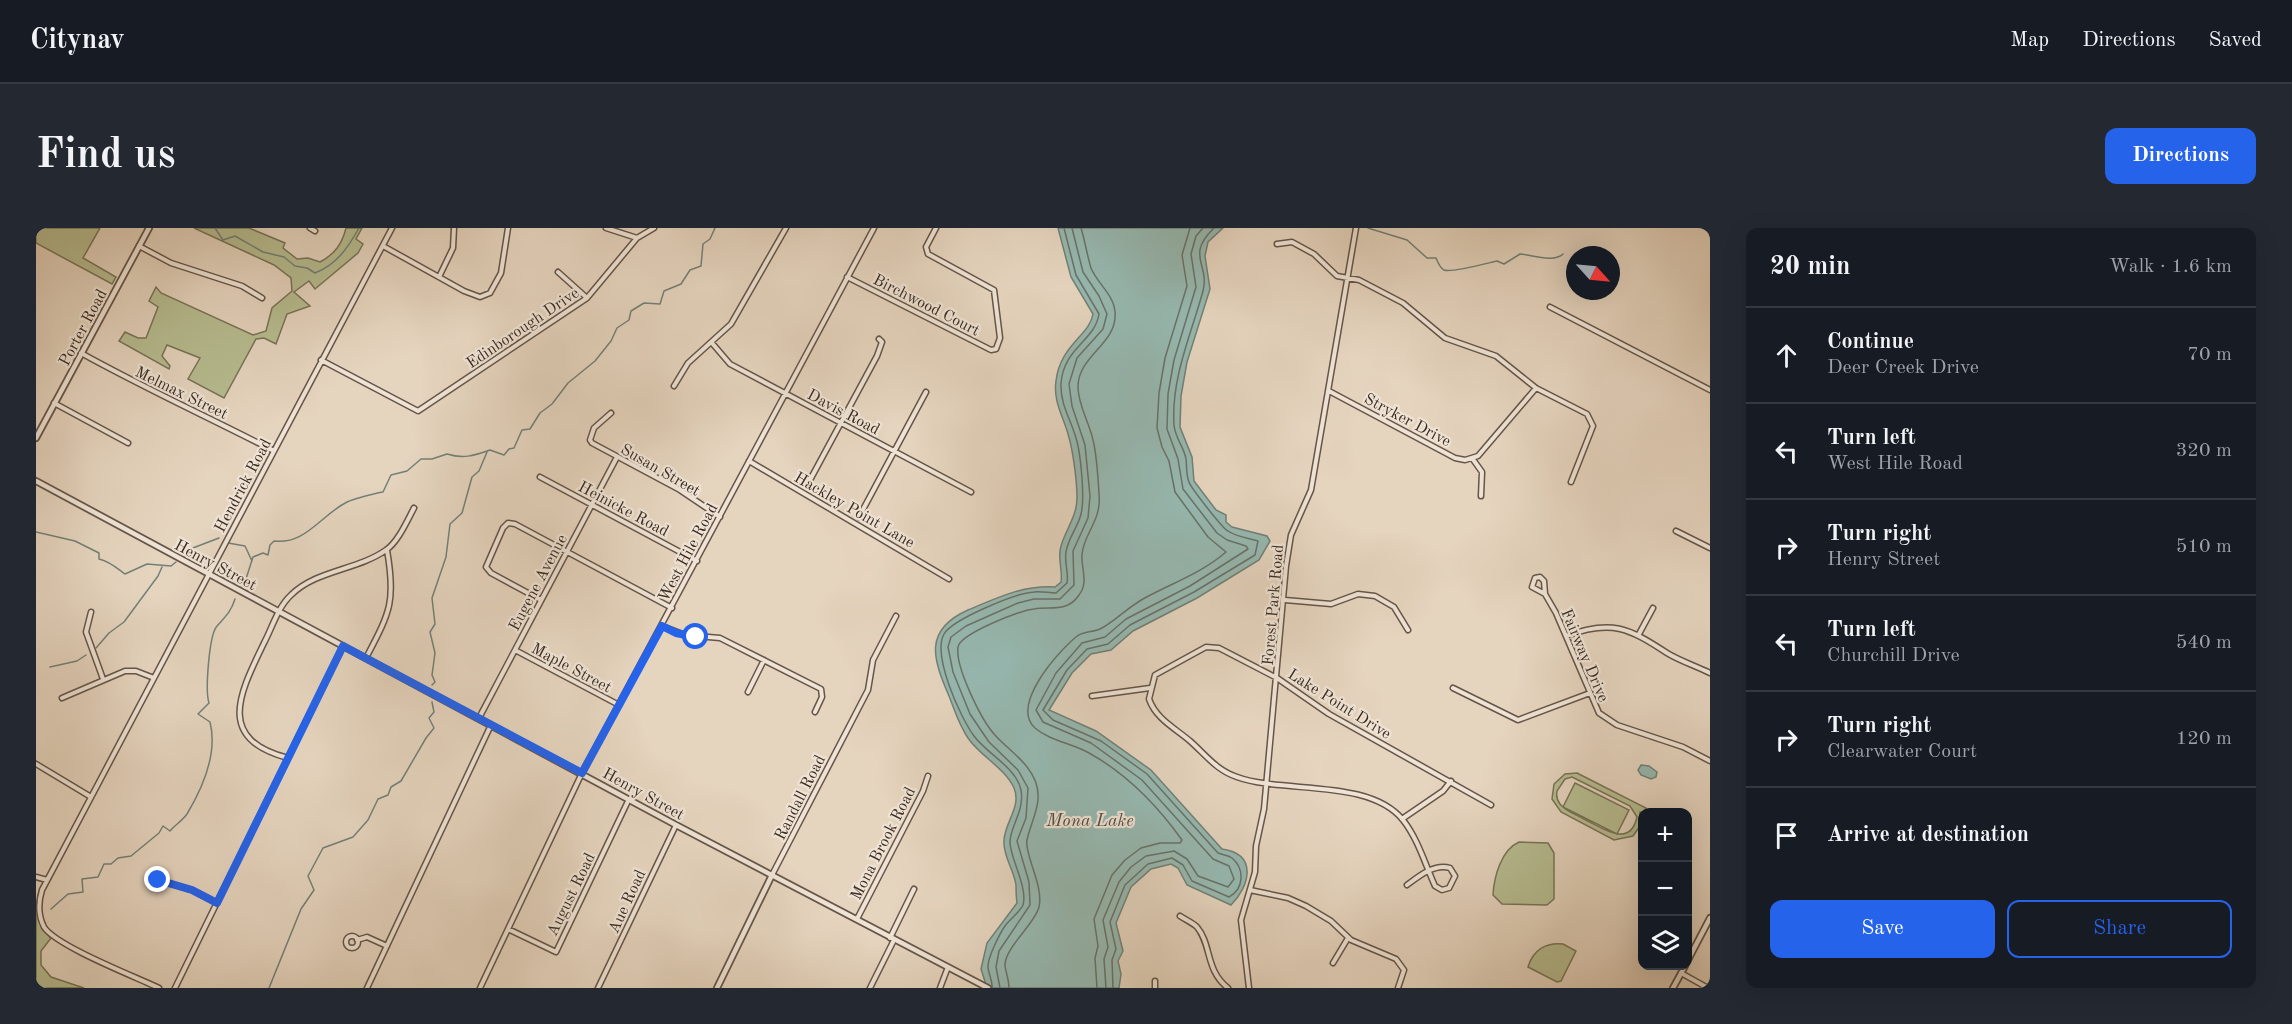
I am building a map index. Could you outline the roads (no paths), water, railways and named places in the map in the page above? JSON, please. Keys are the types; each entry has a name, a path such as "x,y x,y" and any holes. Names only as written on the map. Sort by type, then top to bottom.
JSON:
{"street":[{"name":"Porter Road","path":"36,438 149,228"},
{"name":"Hendrick Road","path":"159,988 63,943 49,932 39,911 39,900 46,880 392,228"},
{"path":"439,277 453,248 454,228"},
{"path":"383,246 474,296 490,293 501,273 508,228"},
{"path":"606,228 637,238"},
{"name":"Edinborough Drive","path":"321,360 418,411 587,298 637,238 654,228"},
{"path":"674,386 688,363 731,324 786,228"},
{"name":"West Hile Road","path":"480,988 582,773 874,228"},
{"name":"Birchwood Court","path":"847,277 991,350 996,349 1000,338 994,290 928,254 926,247 936,228"},
{"name":"Forest Park Road","path":"1249,988 1241,920 1251,890 1266,784 1291,535 1310,494 1356,228"},
{"path":"1277,244 1292,242 1314,254 1337,276 1359,280 1402,303 1445,338 1496,356 1536,388 1587,414 1592,420 1590,435 1571,482"},
{"path":"139,246 171,263 242,286 262,298"},
{"path":"558,272 587,298"},
{"path":"1550,307 1710,390"},
{"path":"810,480 877,356 882,342 879,339"},
{"name":"Davis Road","path":"712,343 727,362 971,492"},
{"name":"Melmax Street","path":"81,353 136,383 177,401 274,451"},
{"path":"1481,496 1482,472 1472,458 1478,456 1536,388"},
{"name":"Stryker Drive","path":"1329,391 1455,458 1472,458"},
{"path":"859,518 926,392"},
{"path":"54,403 128,443"},
{"name":"Susan Street","path":"611,413 594,428 590,440 680,490 720,517"},
{"name":"Eugene Avenue","path":"478,718 617,457"},
{"name":"Hackley Point Lane","path":"749,461 949,579"},
{"name":"Heinicke Road","path":"540,477 697,561"},
{"name":"Henry Street","path":"36,481 676,825 988,988"},
{"path":"288,758 250,741 239,720 243,689 280,612 290,595 305,584 387,550 414,508"},
{"path":"541,600 491,573 486,567 503,528 508,523 672,608"},
{"path":"1676,531 1710,548"},
{"path":"366,658 389,614 392,600 387,550"},
{"name":"Fairway Drive","path":"1545,594 1532,587 1535,578 1543,579 1545,594 1599,713 1607,720 1683,747 1710,761"},
{"path":"1285,600 1331,604 1358,594 1375,596 1394,607 1408,630"},
{"path":"1639,634 1653,608"},
{"path":"91,612 86,632 103,679"},
{"name":"Randall Road","path":"717,988 868,690 873,660 896,616"},
{"path":"662,626 685,635 720,638 820,689 822,697 815,712"},
{"path":"1566,636 1598,627 1620,628 1639,634 1674,656 1710,673"},
{"path":"175,988 343,646"},
{"name":"Lake Point Drive","path":"1150,688 1158,672 1213,646 1277,678 1329,714 1491,805"},
{"name":"Maple Street","path":"515,650 619,705"},
{"path":"748,692 764,660"},
{"path":"62,698 125,671 136,671 154,678"},
{"path":"1092,696 1150,688 1149,699 1156,713 1194,744 1212,764 1237,778 1266,784 1310,788 1372,800 1402,819 1429,871 1435,886 1442,890 1449,888 1455,881 1453,872 1445,866 1429,871 1407,885"},
{"path":"1453,688 1518,720 1525,720 1590,693"},
{"path":"367,988 491,725"},
{"path":"36,764 91,797"},
{"name":"Mona Brook Road","path":"856,920 923,792 928,776"},
{"path":"1402,819 1435,797 1451,781"},
{"name":"August Road","path":"508,929 556,952 629,799"},
{"name":"Aue Road","path":"598,988 676,825"},
{"path":"36,877 46,880"},
{"path":"158,880 192,890 217,903"},
{"path":"870,988 914,889"},
{"path":"1251,890 1288,898 1306,906 1331,921 1348,938 1402,964 1403,977 1398,988"},
{"path":"1180,916 1199,931 1211,968 1219,981 1228,988"},
{"path":"1692,952 1710,918"},
{"path":"357,940 367,937 387,946"},
{"path":"1333,963 1348,938"},
{"path":"940,988 948,967"},
{"path":"1673,988 1683,970"},
{"path":"1681,973 1708,988"},
{"path":"1155,981 1155,988"}],"water":[{"name":"Mona Lake","path":"1058,228 1223,228 1208,242 1205,256 1210,289 1187,362 1181,396 1180,427 1192,457 1194,481 1216,510 1226,515 1226,522 1232,527 1267,536 1270,541 1259,560 1197,598 1133,631 1111,650 1091,654 1072,673 1049,710 1096,731 1151,770 1222,849 1234,852 1241,857 1246,864 1247,872 1243,889 1231,905 1187,885 1178,868 1171,864 1151,869 1131,887 1116,923 1123,951 1118,961 1121,974 1119,988 987,988 981,969 987,943 1017,903 1015,879 1005,852 1004,841 1016,795 1005,774 973,744 962,728 939,670 936,647 938,636 944,627 968,610 1010,593 1032,588 1055,587 1061,582 1060,550 1075,511 1077,498 1073,457 1055,388 1063,358 1087,328 1093,314 1071,277"},
{"path":"1641,765 1649,766 1657,772 1656,777 1651,779 1641,775 1638,770"}],"waterway":[{"path":"215,228 223,240 235,236 263,252 284,257 295,266 307,268 315,273 341,255 359,228"},
{"path":"245,582 253,557 263,553 268,555 270,545 274,541 295,539 347,502 383,492 391,475 407,471 421,459 432,459 447,454 468,456 490,450 504,455 509,449 514,448 522,430 530,429 540,413 552,404 568,383 595,361 611,341 617,328 629,320 631,311 644,303 660,304 664,291 681,284 690,270 701,266 703,244 710,239 715,228"},
{"path":"1368,228 1407,240 1427,258 1436,258 1441,268 1448,271 1497,261 1504,264 1520,254 1549,258 1563,254"},
{"path":"432,685 435,682 432,675 435,653 430,632 435,624 432,598 446,557 450,524 462,513 472,477 479,471 487,452"},
{"path":"36,532 75,541 99,553 99,559 110,563 125,574 147,564 171,566 176,562"},
{"path":"185,551 219,538"},
{"path":"228,543 245,546 252,561"},
{"path":"96,648 109,633 124,622 158,576 162,567"},
{"path":"51,909 68,894 83,892 82,879 98,877 104,864 111,864 118,858 131,856 159,833 163,826 170,831 187,814 203,782 212,746 210,722 198,714 209,703 208,676 214,631 230,611 235,599"},
{"path":"50,667 77,661 86,655"},
{"path":"269,988 301,909 314,890 308,876 323,848 353,837 368,820 378,799 388,795 391,787 401,781 434,728 429,718 434,712 432,702"}]}
